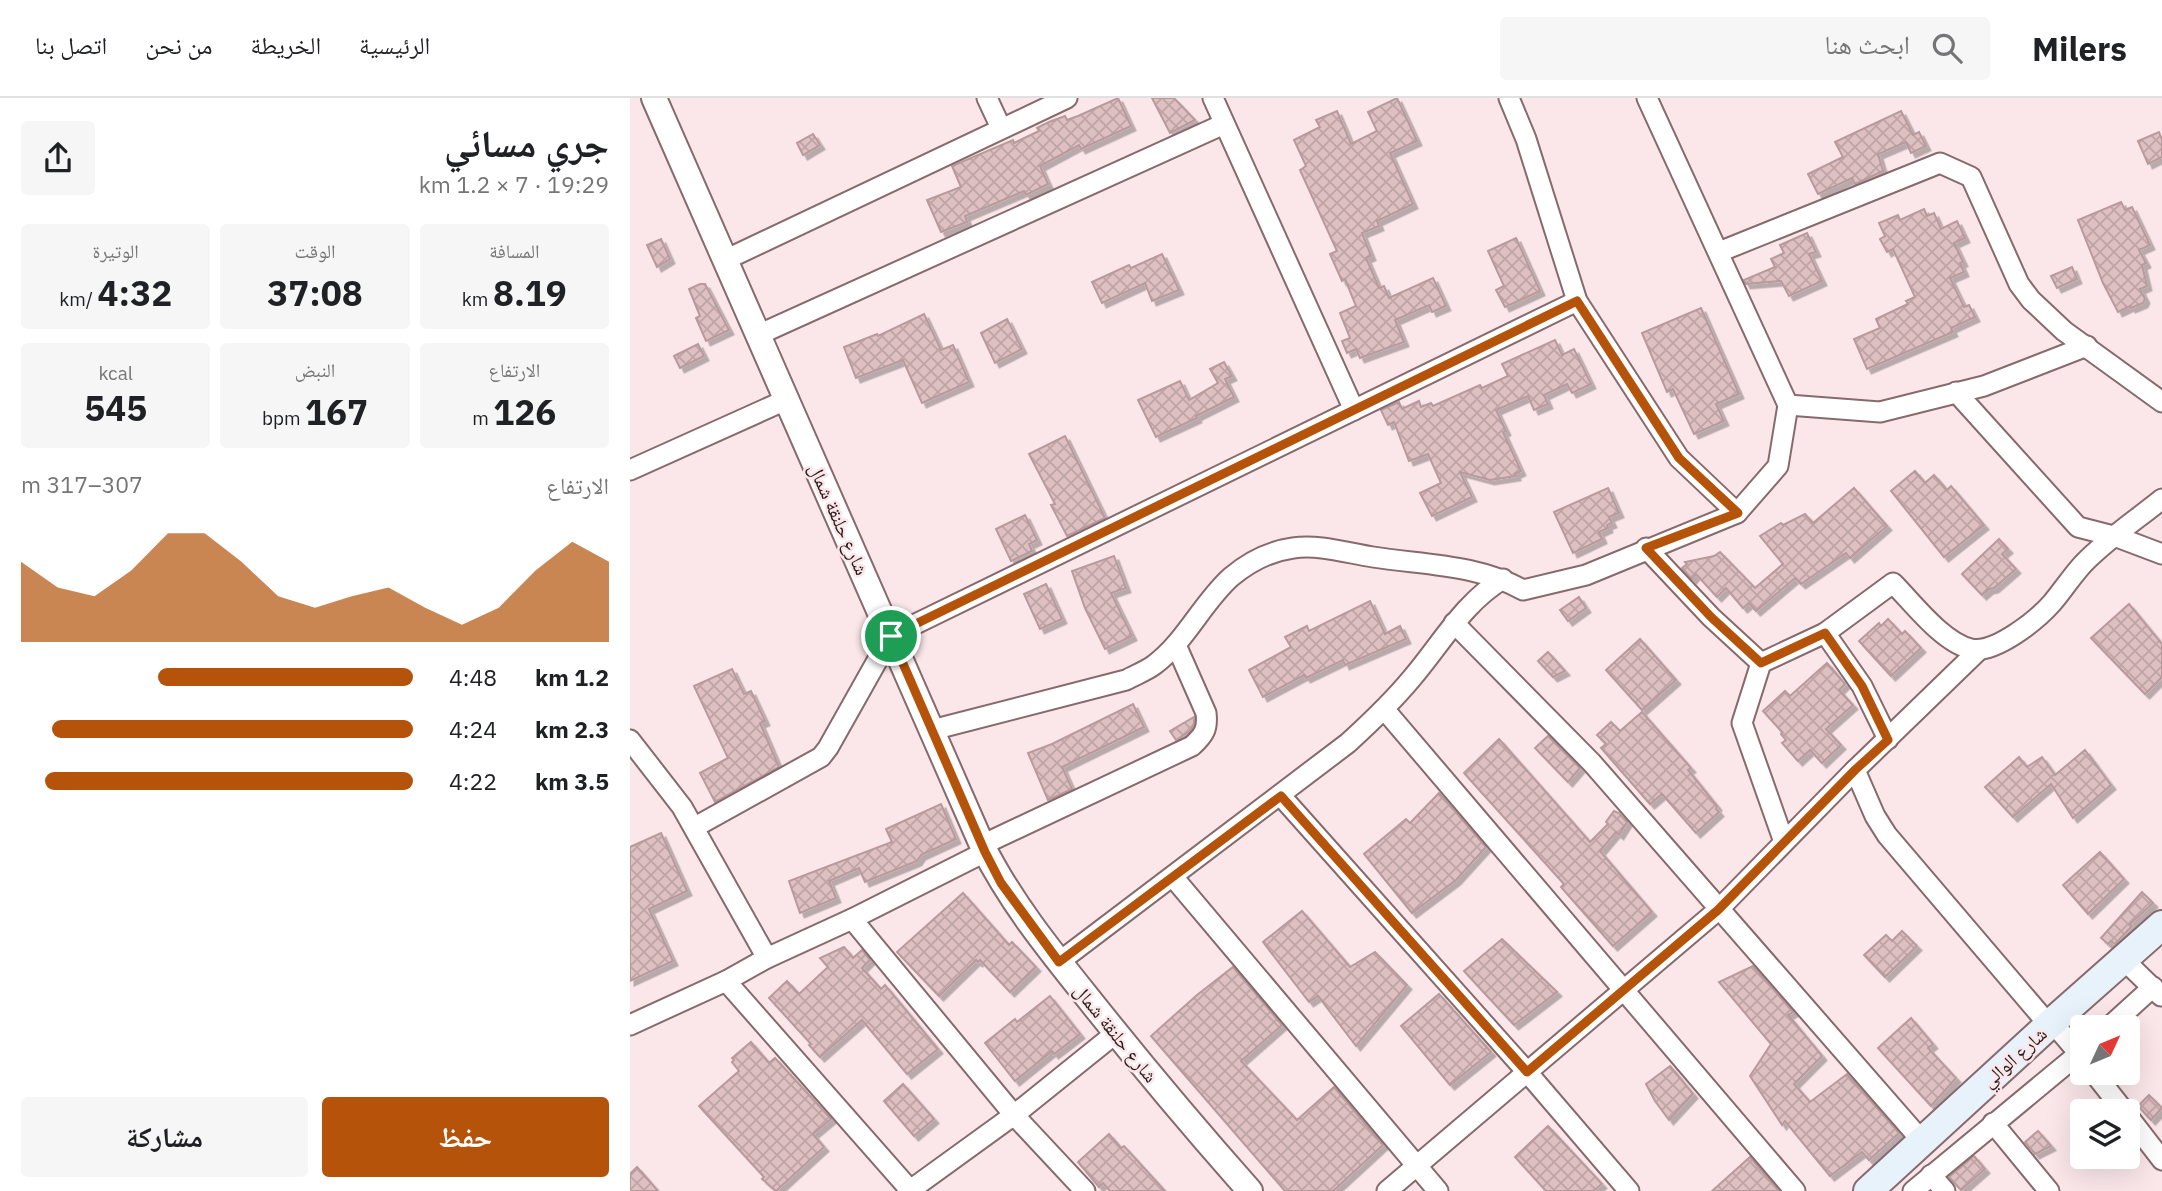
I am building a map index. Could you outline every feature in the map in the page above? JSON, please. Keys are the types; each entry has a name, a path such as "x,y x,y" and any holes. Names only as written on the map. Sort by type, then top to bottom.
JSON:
{"main road":[{"name":"شارع الوالي","path":"1868,1191 1922,1140 2054,1027 2162,925"}],"street":[{"name":"شارع حلنقة شمال","path":"654,98 1001,883 1059,962 1171,1102 1250,1191"},
{"path":"987,98 1001,128"},
{"path":"725,260 1067,98"},
{"path":"1213,98 1354,410"},
{"path":"1508,98 1526,139 1577,301 1679,458 1738,513"},
{"path":"932,730 1126,680 1153,666 1176,646 1231,578 1260,557 1294,547 1333,549 1446,566 1503,579 1522,590 1586,575 1646,548 1738,513 1778,466 1788,405 1647,98"},
{"path":"758,335 1224,124"},
{"path":"1719,252 1940,163 1972,177 2019,284 2031,300 2064,331 2162,402"},
{"path":"695,827 821,757 891,636 1577,301"},
{"path":"1788,405 1880,412 1983,386 2087,346"},
{"path":"1956,393 2078,527 2117,537 2162,554"},
{"path":"630,470 788,399"},
{"path":"1784,842 1742,723 1761,663 1825,633 1893,583 1943,634 1967,648 1979,650 1996,645 2051,605 2083,564 2162,499"},
{"path":"1646,548 1711,617 1761,663"},
{"path":"1059,962 1348,743 1413,677 1468,606 1503,579"},
{"path":"1454,624 1592,763 1922,1140"},
{"path":"1825,633 1862,686 1888,740"},
{"path":"630,1025 852,919 984,849 1192,746 1204,735 1206,713 1176,646"},
{"path":"1387,1191 1718,910 1855,770 1979,650"},
{"path":"1384,709 1795,1191"},
{"path":"630,740 695,827 767,958"},
{"path":"1855,770 1875,816 1887,835 2070,1043"},
{"path":"1281,796 1527,1072 1629,1191"},
{"path":"1173,877 1438,1191"},
{"path":"852,919 1014,1115 1085,1191"},
{"path":"2124,960 2158,992 2126,1015"},
{"path":"726,981 910,1191 1014,1115 1116,1033"},
{"path":"1913,1191 2070,1059"},
{"path":"2104,1085 2115,1099"},
{"path":"1993,1123 2049,1191"},
{"path":"2140,1132 2162,1160"},
{"path":"1931,1175 1945,1191"}],"building":[{"path":"1118,98 1131,126 1081,149 1079,145 1040,166 1048,184 1026,195 1024,191 965,216 967,222 941,232 927,200 961,187 952,166 1013,140 1014,143 1039,131 1037,128 1049,122 1065,116 1067,120"},
{"path":"1152,98 1174,98 1195,120 1170,133"},
{"path":"1397,98 1417,141 1390,153 1413,204 1377,221 1379,226 1362,233 1371,256 1366,258 1379,288 1384,286 1389,298 1433,278 1446,306 1432,312 1429,305 1395,320 1404,342 1360,358 1356,349 1347,353 1342,341 1350,338 1340,313 1356,306 1345,279 1342,281 1330,254 1337,251 1300,170 1306,166 1294,140 1320,127 1316,120 1337,111 1351,144 1377,131 1368,112"},
{"path":"1901,111 1913,135 1919,132 1926,146 1911,153 1906,142 1878,154 1883,171 1855,184 1852,178 1818,194 1808,174 1843,157 1835,142"},
{"path":"2159,132 2162,157 2148,164 2138,141"},
{"path":"813,134 820,145 803,155 797,143"},
{"path":"2121,202 2125,210 2132,207 2150,245 2139,250 2146,263 2142,265 2147,286 2140,289 2145,299 2143,303 2118,312 2103,283 2078,220"},
{"path":"1924,209 1927,216 1934,213 1941,229 1957,221 1965,238 1954,243 1963,262 1960,263 1964,272 1950,278 1964,307 1969,305 1975,317 1951,328 1953,332 1867,369 1854,339 1880,328 1876,319 1908,304 1906,301 1915,297 1893,249 1887,252 1880,239 1885,236 1879,223 1898,215 1900,220"},
{"path":"1807,233 1816,252 1809,254 1822,281 1789,296 1781,281 1746,284 1744,280 1775,267 1771,259 1784,253 1780,245"},
{"path":"1516,238 1540,291 1505,307 1496,290 1504,286 1488,251"},
{"path":"661,239 670,259 657,267 647,245"},
{"path":"1162,254 1179,290 1152,301 1145,283 1102,303 1092,282"},
{"path":"2072,267 2077,279 2057,288 2051,276"},
{"path":"705,284 729,330 706,341 696,318 700,316 689,289"},
{"path":"1701,308 1739,394 1716,404 1724,421 1694,434 1673,389 1667,392 1642,333"},
{"path":"924,314 941,350 953,345 969,382 922,403 903,360 856,378 844,347 877,334 878,336"},
{"path":"1007,319 1022,349 995,363 981,333"},
{"path":"1555,340 1562,355 1574,349 1591,384 1572,393 1567,384 1544,395 1548,404 1534,410 1528,396 1496,410 1521,471 1515,474 1516,476 1490,480 1460,472 1472,497 1432,516 1420,493 1441,483 1428,454 1409,461 1394,422 1388,425 1381,410 1399,402 1402,409 1419,401 1421,407 1431,403 1433,406 1480,385 1482,388 1508,376 1502,364"},
{"path":"698,344 704,356 680,368 674,356"},
{"path":"1224,362 1232,376 1225,379 1234,397 1156,437 1138,400 1180,381 1189,400 1218,383 1210,369"},
{"path":"1065,436 1105,518 1067,536 1051,505 1055,504 1029,454"},
{"path":"1915,471 1925,483 1934,475 1947,490 1951,486 1984,525 1944,557 1891,491"},
{"path":"1608,488 1619,513 1609,517 1612,523 1599,532 1602,539 1573,553 1554,512"},
{"path":"1854,488 1887,526 1850,558 1846,553 1801,584 1795,578 1756,611 1749,603 1743,608 1726,588 1717,597 1696,574 1692,579 1682,568 1687,564 1685,562 1714,556 1720,552 1755,588 1783,564 1760,536 1781,523 1783,525 1805,514 1813,523"},
{"path":"1025,515 1037,540 1029,544 1032,551 1011,561 996,529"},
{"path":"1999,539 2008,549 2002,554 2016,569 1982,595 1962,574"},
{"path":"1114,556 1126,588 1111,593 1132,636 1105,649 1085,608 1072,571"},
{"path":"1046,584 1062,619 1040,629 1024,594"},
{"path":"1579,597 1586,608 1568,621 1560,610"},
{"path":"1370,601 1385,634 1400,626 1406,639 1345,665 1343,660 1306,678 1304,675 1263,697 1249,670 1291,647 1285,637 1307,626 1309,631"},
{"path":"2129,604 2162,644 2162,677 2145,694 2091,638"},
{"path":"1888,619 1902,634 1905,631 1921,648 1891,676 1859,641 1879,623 1881,626"},
{"path":"1640,639 1676,680 1642,710 1606,670"},
{"path":"1548,652 1565,671 1553,677 1538,661"},
{"path":"1827,663 1845,684 1839,690 1853,705 1826,729 1841,745 1822,763 1810,750 1798,761 1782,743 1786,740 1782,732 1763,711 1785,691 1790,696"},
{"path":"732,669 744,694 751,691 765,721 760,723 779,767 715,802 700,773 728,758 694,686"},
{"path":"1133,704 1144,727 1062,767 1072,789 1048,800 1028,753"},
{"path":"1642,712 1691,768 1688,770 1717,806 1719,812 1696,833 1662,794 1650,804 1601,748 1606,744 1597,735 1611,722 1620,731"},
{"path":"1194,717 1190,731 1176,740 1170,731"},
{"path":"1548,736 1580,768 1568,782 1535,748"},
{"path":"1499,739 1590,842 1608,824 1606,822 1614,811 1627,822 1619,835 1616,832 1600,851 1652,912 1613,946 1561,887 1564,884 1464,773"},
{"path":"2085,750 2111,785 2073,818 2051,784 2013,817 1985,787 2019,757 2027,767 2042,757 2055,775"},
{"path":"1439,793 1486,847 1456,880 1412,913 1364,854 1406,819 1410,823"},
{"path":"941,804 956,839 921,855 917,861 865,882 859,868 829,881 836,898 800,913 789,881 892,842 886,829"},
{"path":"661,833 687,891 649,909 673,961 630,981 630,847"},
{"path":"2100,852 2124,879 2088,914 2063,885"},
{"path":"2142,892 2153,903 2130,924 2132,926 2115,944 2111,941 2108,944 2101,938"},
{"path":"963,893 1009,945 1012,942 1036,967 1010,992 980,960 976,960 939,996 897,952"},
{"path":"1302,911 1350,967 1375,952 1407,985 1356,1046 1318,996 1309,1002 1263,942"},
{"path":"1902,931 1917,946 1885,977 1864,955 1886,935 1892,941"},
{"path":"1502,939 1557,992 1514,1025 1464,971"},
{"path":"844,947 853,958 862,950 870,960 862,968 881,989 885,985 938,1049 907,1074 862,1020 820,1057 769,998 787,981 799,994 828,967 820,958"},
{"path":"1753,966 1793,1012 1788,1015 1822,1056 1794,1084 1810,1102 1847,1074 1899,1133 1869,1160 1862,1152 1830,1176 1785,1121 1782,1125 1750,1076 1771,1044 1719,982"},
{"path":"1233,967 1282,1025 1241,1061 1297,1120 1334,1087 1383,1145 1333,1191 1285,1191 1151,1036"},
{"path":"1439,994 1491,1052 1450,1085 1401,1026"},
{"path":"1050,996 1080,1034 1054,1054 1052,1051 1015,1081 985,1043"},
{"path":"1911,1018 1933,1044 1928,1048 1956,1078 1931,1106 1878,1048"},
{"path":"751,1042 769,1063 775,1058 831,1119 813,1134 824,1147 776,1191 762,1179 764,1177 699,1106 739,1071 732,1058"},
{"path":"1670,1066 1693,1094 1669,1120 1646,1084"},
{"path":"903,1084 934,1119 914,1136 884,1101"},
{"path":"2149,1095 2162,1108 2151,1120 2140,1108 2140,1104"},
{"path":"1548,1126 1602,1184 1593,1191 1546,1191 1515,1157"},
{"path":"2038,1131 2051,1146 2035,1154 2025,1142"},
{"path":"1109,1134 1121,1148 1124,1146 1165,1191 1110,1191 1103,1183 1099,1187 1078,1162"},
{"path":"1974,1156 1985,1169 1961,1190 1949,1177"},
{"path":"1750,1157 1779,1191 1712,1191"},
{"path":"637,1167 658,1191 630,1191 630,1174"}],"route":[{"path":"1577,301 1679,458 1738,513 1646,548 1711,617 1761,663 1825,633 1862,686 1888,740 1855,770 1718,910 1527,1072 1281,796 1059,962 1001,883 985,852 891,636 1577,301"}]}
